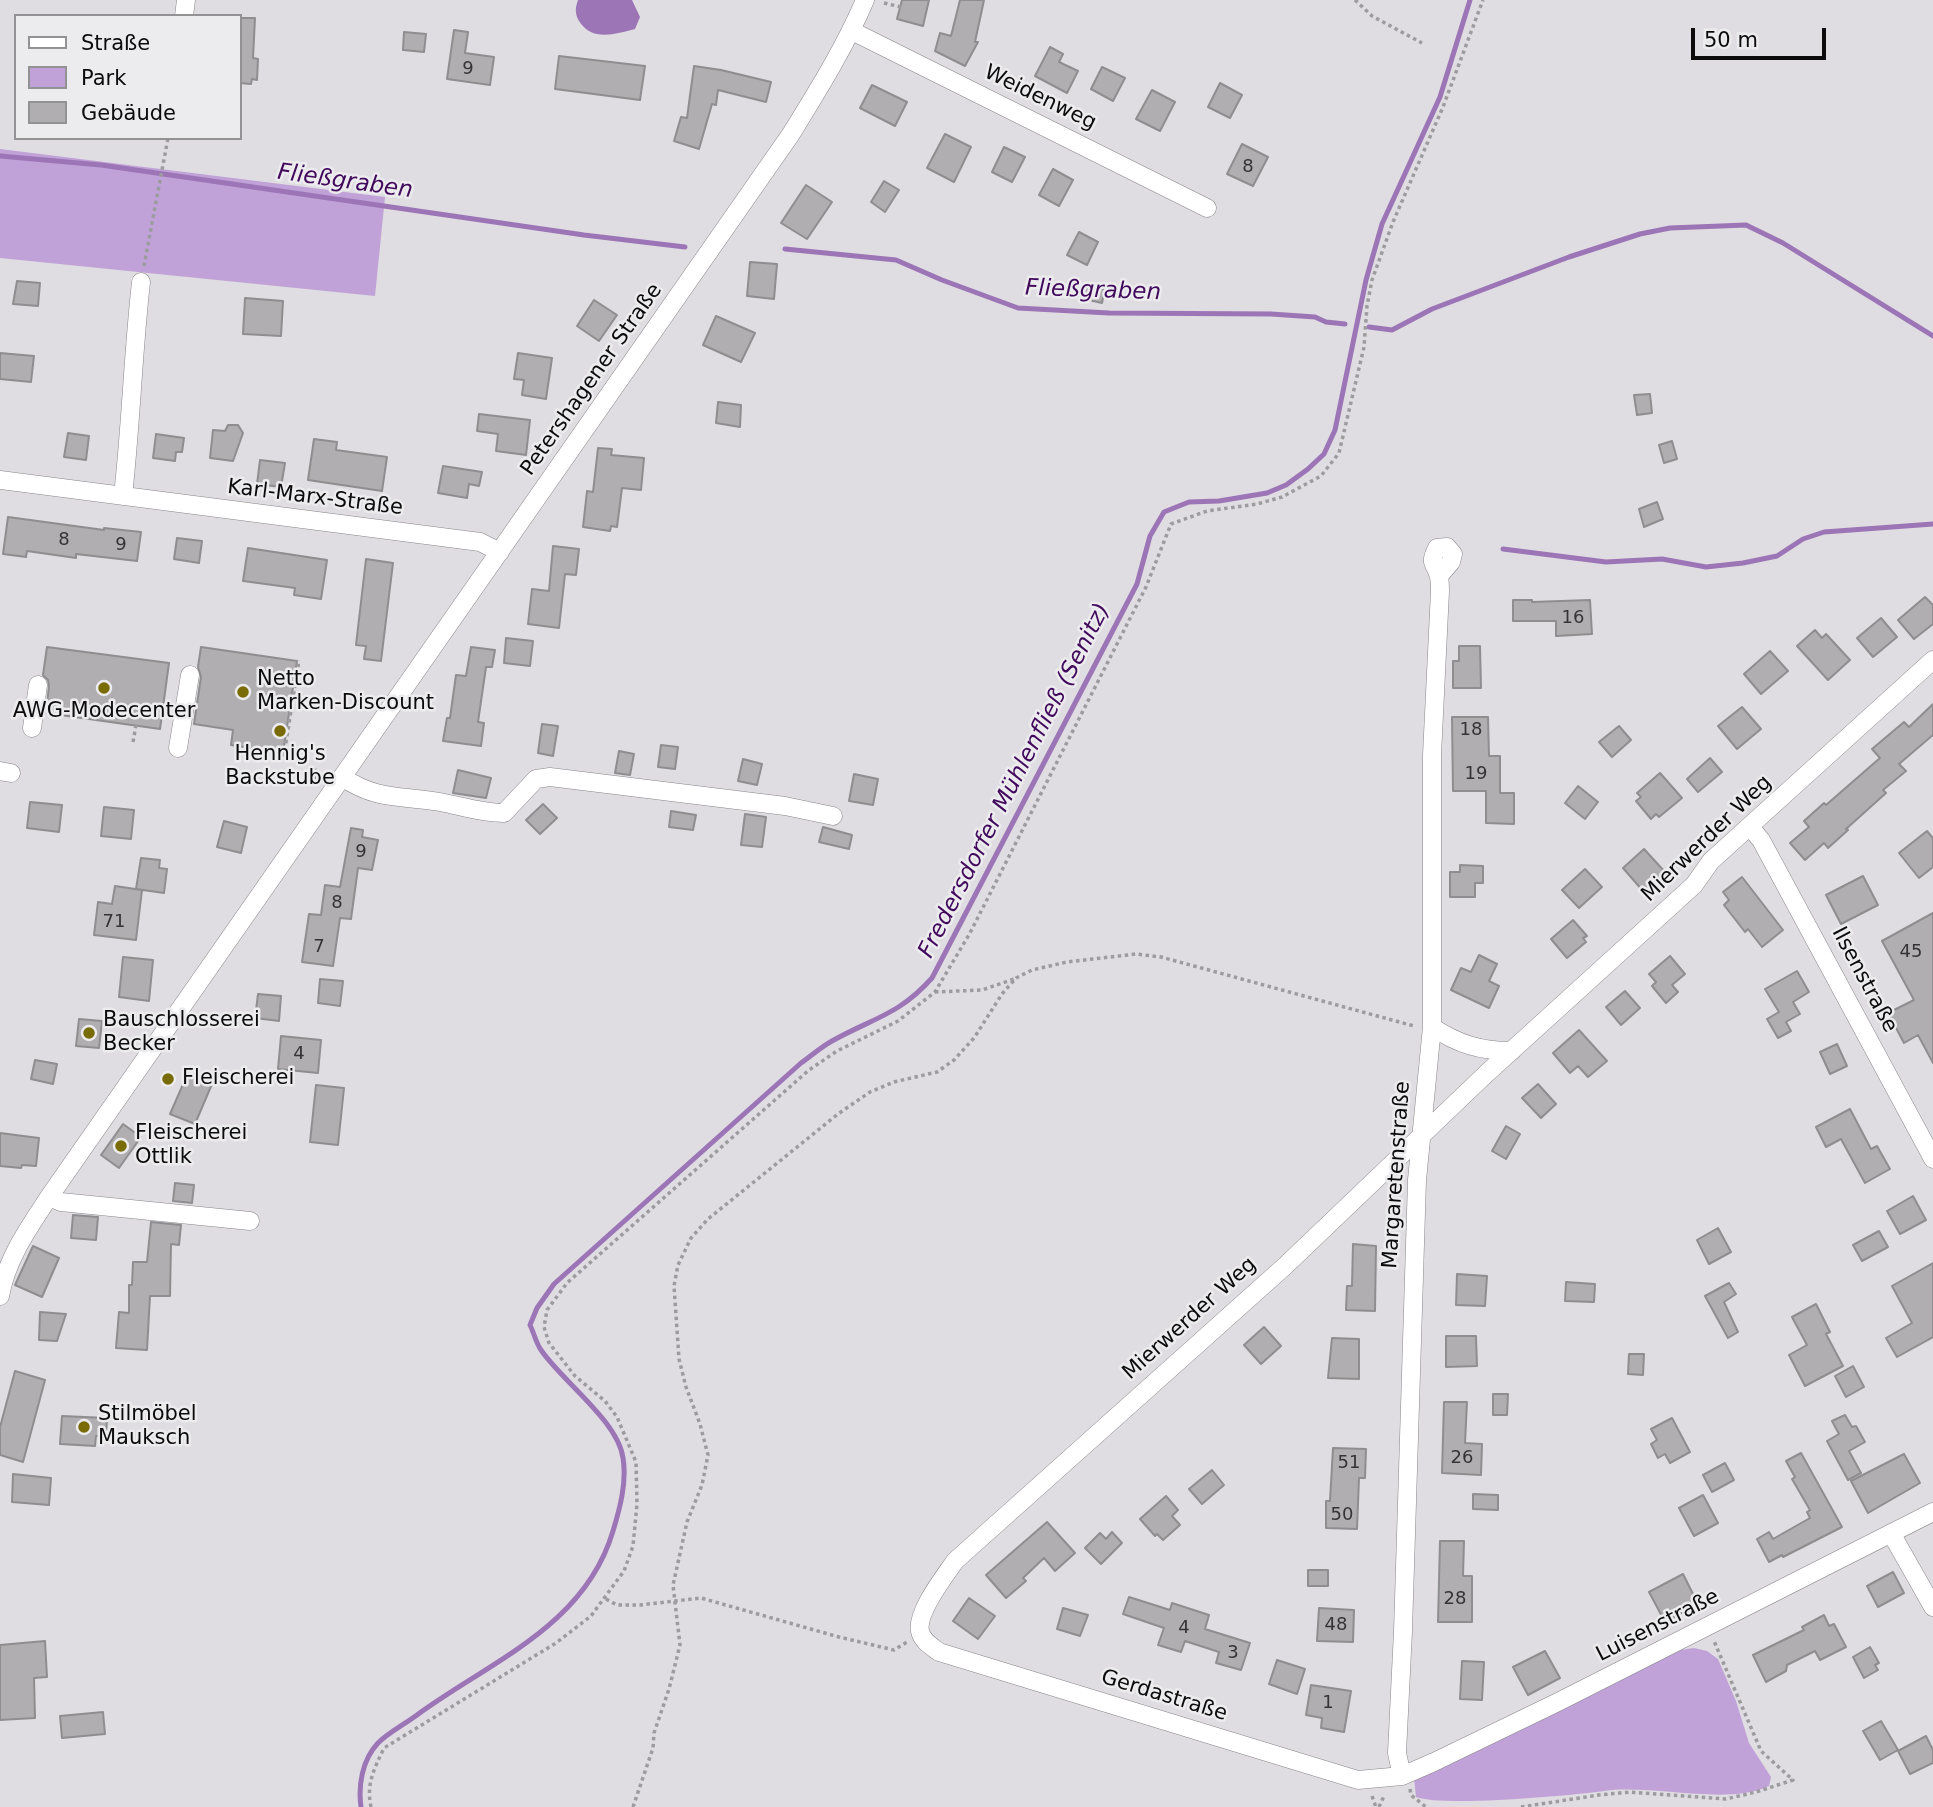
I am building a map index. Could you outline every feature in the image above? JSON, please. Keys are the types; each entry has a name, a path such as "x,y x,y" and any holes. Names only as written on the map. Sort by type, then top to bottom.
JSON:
{"street":[{"name":"Petershagener Straße","path":"0,1296 2,1271 49,1197 790,134 852,31 865,0"},
{"name":"Weidenweg","path":"852,31 1207,208"},
{"path":"123,496 141,282"},
{"name":"Karl-Marx-Straße","path":"0,480 480,542 500,552"},
{"name":"Margaretenstraße","path":"1402,1776 1397,1754 1417,1180 1432,1027 1432,755 1439,576"},
{"name":"Mierwerder Weg","path":"921,1634 924,1611 956,1561 1285,1266 1396,1162 1421,1135 1694,885 1711,861 1933,660"},
{"path":"178,748 190,675"},
{"path":"32,728 37,685"},
{"path":"342,777 365,791 381,796 423,799 492,813 504,813 536,779 550,777 785,806 833,816"},
{"name":"Ilsenstraße","path":"1750,827 1761,840 1832,968 1933,1159"},
{"path":"1432,1027 1452,1040 1472,1048 1512,1051"},
{"path":"49,1197 61,1202 250,1221"},
{"name":"Luisenstraße","path":"1402,1776 1558,1702 1933,1512"},
{"path":"1891,1533 1933,1607"},
{"name":"Gerdastraße","path":"921,1634 926,1643 939,1652 1357,1780 1402,1776"}],"path":[{"path":"1355,0 1372,16 1422,43"},
{"path":"371,1807 368,1792 371,1776 384,1748 556,1643 591,1616 624,1571 633,1546 637,1504 636,1462 617,1417 605,1401 575,1376 550,1343 544,1327 547,1310 567,1283 809,1070 837,1051 898,1021 935,992 970,933 1146,587 1171,524 1207,511 1256,504 1282,497 1321,476 1339,453 1364,347 1372,280 1393,222 1443,107 1483,0"},
{"path":"884,3 901,7"},
{"path":"141,282 168,140"},
{"path":"274,761 276,753 284,755 299,660"},
{"path":"133,742 136,725"},
{"path":"935,992 982,990 1032,970 1067,962 1136,954 1161,957 1416,1026 1432,1027"},
{"path":"634,1807 653,1748 654,1733 680,1645 673,1585 687,1522 702,1485 708,1455 679,1359 674,1286 678,1265 691,1238 708,1219 838,1114 870,1092 894,1082 937,1072 954,1060 974,1038 1002,994 1016,978"},
{"path":"606,1599 617,1605 701,1598 894,1650 921,1634"},
{"path":"1521,1807 1599,1794 1630,1792 1726,1799 1793,1780 1761,1751 1707,1626"}],"green space":[{"path":"0,149 385,197 375,296 0,258"},
{"path":"1694,1648 1707,1651 1718,1659 1736,1701 1749,1743 1771,1777 1769,1786 1752,1792 1711,1795 1623,1790 1477,1801 1416,1797 1414,1778 1553,1714 1680,1650"}],"shaded area":[{"path":"578,0 632,0 640,17 635,29 597,34 584,28 579,21 576,11"}],"building":[{"path":"902,0 929,0 923,26 897,19"},
{"path":"960,0 984,0 975,42 978,42 965,66 935,51 940,33 951,36"},
{"path":"242,18 255,18 253,58 258,59 257,80 252,79 251,84 242,83"},
{"path":"454,30 468,32 465,53 494,57 490,85 447,79"},
{"path":"404,32 426,34 424,52 403,50"},
{"path":"1050,47 1063,54 1059,62 1078,71 1067,93 1035,76"},
{"path":"559,56 645,66 640,100 555,89"},
{"path":"694,66 771,82 766,102 718,90 716,105 712,104 699,149 674,141 681,117 687,118"},
{"path":"1102,67 1125,78 1113,101 1091,89"},
{"path":"1220,83 1242,95 1230,118 1208,107"},
{"path":"872,85 907,102 895,126 860,108"},
{"path":"1152,90 1175,102 1160,131 1136,119"},
{"path":"945,134 971,147 954,182 927,168"},
{"path":"1242,144 1268,157 1253,186 1227,174"},
{"path":"1004,147 1025,157 1012,182 992,172"},
{"path":"1053,169 1073,180 1059,206 1039,195"},
{"path":"884,181 899,190 885,212 871,202"},
{"path":"806,185 832,202 807,239 781,223"},
{"path":"1079,232 1098,242 1087,265 1067,255"},
{"path":"750,262 777,264 774,299 747,296"},
{"path":"17,281 40,283 38,306 13,304"},
{"path":"1083,284 1105,289 1102,303 1080,298"},
{"path":"245,298 283,301 281,336 243,334"},
{"path":"594,300 617,315 599,341 577,326"},
{"path":"716,316 755,333 741,362 703,345"},
{"path":"0,353 34,356 31,382 0,379"},
{"path":"518,353 552,358 546,399 522,395 524,380 514,379"},
{"path":"1650,394 1652,413 1637,415 1634,395"},
{"path":"718,402 741,405 740,427 716,423"},
{"path":"479,414 530,420 526,455 496,451 498,434 477,431"},
{"path":"228,425 238,425 243,433 233,461 210,458 213,430 225,431"},
{"path":"68,433 89,436 86,460 64,457"},
{"path":"156,434 184,438 182,452 176,452 175,461 153,458"},
{"path":"314,439 337,442 336,450 387,457 382,491 308,480"},
{"path":"1672,441 1677,459 1664,463 1659,445"},
{"path":"598,448 612,449 611,455 644,458 641,490 622,488 617,527 611,526 610,531 583,527 587,491 593,492"},
{"path":"260,460 285,463 281,487 257,484"},
{"path":"443,466 482,472 479,486 469,484 467,498 438,493"},
{"path":"1657,502 1663,519 1644,527 1639,509"},
{"path":"8,517 104,530 141,532 137,561 76,554 76,558 27,551 26,557 3,554"},
{"path":"177,538 202,541 199,563 174,559"},
{"path":"553,546 579,549 576,575 565,574 559,628 528,624 532,589 549,591"},
{"path":"248,548 327,560 321,599 294,595 295,588 243,581"},
{"path":"366,559 393,563 381,661 364,659 366,646 356,645"},
{"path":"1925,597 1933,605 1933,624 1914,639 1898,620"},
{"path":"1513,600 1590,600 1592,634 1556,636 1556,621 1513,621"},
{"path":"1881,618 1897,637 1873,657 1857,638"},
{"path":"1815,630 1822,638 1826,634 1850,660 1828,680 1797,646"},
{"path":"506,638 533,641 530,666 504,663"},
{"path":"1459,646 1480,646 1481,688 1453,688 1453,661 1459,661"},
{"name":"AWG-Modecenter","path":"47,647 169,663 160,729 46,713 49,686 43,675"},
{"name":"Netto Marken-Discount","path":"201,647 297,661 283,753 231,745 233,730 194,724 201,677 198,667"},
{"path":"471,647 495,650 492,667 486,667 478,722 484,723 481,746 443,741 447,718 450,718 456,675 466,676"},
{"path":"1770,651 1788,671 1761,694 1744,674"},
{"path":"1933,704 1933,735 1899,764 1906,771 1883,790 1886,793 1828,848 1824,843 1805,860 1790,843 1809,827 1804,821 1880,758 1872,749 1904,722 1909,727"},
{"path":"1742,707 1761,729 1737,749 1718,726"},
{"path":"1452,717 1488,717 1489,756 1500,756 1500,793 1514,793 1514,824 1486,823 1486,791 1453,791"},
{"path":"542,724 558,726 553,756 538,753"},
{"path":"1619,726 1631,740 1612,757 1599,742"},
{"path":"661,745 678,747 675,769 658,767"},
{"path":"619,751 634,754 630,775 615,773"},
{"path":"1710,758 1722,772 1698,792 1687,779"},
{"path":"743,759 762,764 757,785 738,781"},
{"path":"458,770 491,778 486,798 453,793"},
{"path":"1660,773 1682,798 1659,817 1656,814 1651,819 1636,801 1641,797 1637,793"},
{"path":"854,774 878,779 873,805 849,801"},
{"path":"1578,786 1598,802 1585,819 1565,803"},
{"path":"30,802 62,805 59,832 27,828"},
{"path":"543,804 557,818 540,834 526,820"},
{"path":"104,807 134,810 131,839 101,836"},
{"path":"671,811 696,815 693,830 669,827"},
{"path":"745,814 766,817 762,847 741,845"},
{"path":"224,821 247,827 241,853 217,847"},
{"path":"823,827 852,835 849,849 819,842"},
{"path":"351,828 363,830 362,837 378,840 372,870 358,868 351,919 340,918 333,966 302,962 309,914 321,915 325,885 340,887"},
{"path":"1927,831 1933,838 1933,867 1919,878 1899,853"},
{"path":"1644,849 1665,872 1643,891 1623,868"},
{"path":"141,858 160,860 159,868 167,869 164,893 136,889"},
{"path":"1460,865 1483,866 1483,883 1475,883 1475,897 1450,897 1450,872 1460,872"},
{"path":"1585,869 1602,887 1579,908 1562,890"},
{"path":"1863,876 1878,905 1841,924 1826,895"},
{"path":"1742,877 1783,930 1762,947 1748,929 1745,932 1724,905 1729,900 1723,892"},
{"path":"115,886 142,890 136,940 94,935 98,902 112,904"},
{"path":"1933,913 1933,1063 1918,1035 1904,1043 1888,1013 1914,1000 1882,941"},
{"path":"1573,920 1587,936 1583,938 1586,942 1567,958 1551,939"},
{"path":"1479,955 1497,964 1489,981 1499,986 1489,1008 1451,990 1461,968 1471,972"},
{"path":"1670,956 1685,974 1672,985 1678,992 1666,1003 1652,986 1656,982 1649,974"},
{"path":"123,957 153,960 149,1001 119,997"},
{"path":"1797,971 1809,992 1793,1002 1800,1014 1786,1022 1791,1031 1778,1038 1767,1019 1779,1012 1765,989"},
{"path":"320,979 343,981 340,1006 318,1003"},
{"path":"1625,991 1640,1008 1621,1025 1606,1007"},
{"path":"258,994 281,996 279,1021 255,1018"},
{"name":"Bauschlosserei Becker","path":"79,1019 102,1021 99,1048 76,1046"},
{"path":"1579,1030 1607,1061 1588,1077 1578,1066 1570,1073 1553,1053"},
{"path":"281,1036 321,1040 318,1073 278,1069"},
{"path":"1837,1044 1847,1066 1830,1074 1820,1052"},
{"path":"35,1060 57,1064 53,1084 31,1079"},
{"path":"188,1073 212,1084 195,1124 170,1114"},
{"path":"1538,1084 1556,1104 1541,1118 1522,1098"},
{"path":"316,1085 344,1088 338,1145 310,1142"},
{"path":"1850,1109 1871,1149 1877,1146 1890,1169 1865,1183 1841,1139 1826,1147 1816,1127"},
{"name":"Fleischerei Ottlik","path":"123,1124 141,1137 119,1168 101,1155"},
{"path":"1506,1126 1520,1134 1506,1159 1492,1151"},
{"path":"0,1133 39,1138 36,1166 0,1166"},
{"path":"175,1183 194,1185 192,1203 173,1201"},
{"path":"1913,1196 1926,1220 1900,1234 1887,1211"},
{"path":"73,1215 98,1217 96,1240 71,1238"},
{"path":"151,1222 181,1225 179,1245 171,1244 170,1296 150,1296 147,1350 116,1348 119,1312 129,1313 129,1285 132,1285 133,1262 147,1262"},
{"path":"1718,1228 1731,1252 1709,1264 1697,1240"},
{"path":"1879,1231 1888,1247 1862,1261 1853,1245"},
{"path":"1353,1244 1376,1246 1375,1311 1346,1310 1347,1286 1352,1286"},
{"path":"33,1246 59,1258 42,1297 15,1285"},
{"path":"1933,1263 1933,1337 1897,1357 1886,1338 1912,1323 1892,1286"},
{"path":"1457,1274 1487,1276 1485,1306 1456,1305"},
{"path":"1566,1282 1595,1284 1594,1302 1565,1301"},
{"path":"1729,1283 1736,1294 1724,1302 1738,1332 1728,1338 1705,1296"},
{"path":"1816,1304 1830,1332 1826,1334 1843,1366 1805,1386 1789,1355 1807,1345 1792,1317"},
{"path":"40,1312 66,1314 57,1341 39,1340"},
{"path":"1264,1327 1281,1346 1261,1364 1244,1345"},
{"path":"1446,1336 1476,1336 1477,1366 1446,1367"},
{"path":"1332,1338 1359,1339 1359,1379 1328,1378"},
{"path":"1629,1354 1644,1354 1643,1375 1628,1374"},
{"path":"1853,1366 1864,1387 1846,1397 1835,1376"},
{"path":"15,1371 45,1380 23,1462 0,1455 0,1427"},
{"path":"1493,1394 1508,1394 1507,1415 1493,1415"},
{"path":"1444,1402 1467,1402 1465,1443 1482,1444 1481,1475 1442,1473"},
{"path":"1845,1415 1852,1427 1856,1426 1865,1442 1849,1451 1861,1473 1848,1480 1827,1441 1839,1434 1832,1421"},
{"name":"Stilmöbel Mauksch","path":"62,1416 107,1418 106,1436 96,1436 95,1446 60,1444"},
{"path":"1672,1418 1690,1452 1670,1463 1665,1454 1658,1458 1651,1444 1657,1440 1651,1429"},
{"path":"1333,1448 1366,1449 1365,1478 1359,1478 1357,1529 1326,1528 1326,1501 1330,1501"},
{"path":"1801,1453 1842,1527 1769,1562 1757,1539 1769,1532 1773,1539 1810,1518 1807,1512 1810,1510 1792,1479 1795,1477 1786,1461"},
{"path":"1904,1454 1920,1483 1868,1513 1851,1481"},
{"path":"1725,1463 1734,1480 1712,1492 1703,1475"},
{"path":"1212,1470 1224,1485 1202,1504 1189,1489"},
{"path":"13,1474 51,1478 49,1505 12,1502"},
{"path":"1473,1494 1498,1495 1498,1510 1473,1509"},
{"path":"1703,1495 1718,1523 1694,1536 1679,1508"},
{"path":"1166,1496 1178,1510 1172,1516 1180,1525 1163,1540 1157,1534 1155,1536 1140,1519"},
{"path":"1047,1522 1075,1553 1055,1571 1044,1558 1023,1578 1026,1581 1006,1598 986,1575"},
{"path":"1112,1532 1122,1543 1101,1564 1085,1548 1100,1533 1106,1539"},
{"path":"1440,1541 1464,1541 1463,1576 1472,1576 1472,1622 1438,1622"},
{"path":"1308,1570 1328,1570 1328,1586 1308,1586"},
{"path":"1893,1572 1904,1593 1878,1607 1867,1586"},
{"path":"1683,1574 1698,1604 1665,1622 1649,1592"},
{"path":"1129,1597 1170,1610 1172,1603 1209,1615 1205,1629 1250,1643 1241,1670 1216,1663 1219,1652 1185,1641 1181,1652 1158,1645 1164,1628 1123,1614"},
{"path":"969,1598 995,1616 978,1639 953,1621"},
{"path":"1063,1608 1088,1615 1080,1636 1057,1629"},
{"path":"1319,1608 1354,1610 1353,1642 1317,1641"},
{"path":"1824,1615 1829,1626 1834,1624 1846,1647 1820,1660 1815,1651 1787,1665 1786,1671 1766,1682 1753,1655 1804,1630 1802,1627"},
{"path":"45,1641 47,1677 34,1678 35,1718 0,1720 0,1645"},
{"path":"1870,1647 1879,1663 1875,1665 1878,1670 1864,1678 1853,1657"},
{"path":"1545,1651 1560,1678 1528,1695 1513,1667"},
{"path":"1277,1660 1305,1669 1297,1694 1269,1684"},
{"path":"1462,1661 1484,1662 1482,1700 1460,1699"},
{"path":"1311,1685 1351,1691 1344,1732 1321,1728 1322,1718 1306,1715"},
{"path":"103,1712 105,1734 62,1738 60,1716"},
{"path":"1881,1721 1898,1750 1880,1760 1863,1731"},
{"path":"1926,1736 1933,1750 1933,1763 1910,1774 1898,1751"}],"waterway":[{"name":"Fredersdorfer Mühlenfließ (Senitz)","path":"361,1807 362,1774 368,1757 378,1743 504,1658 558,1617 581,1592 600,1564 613,1531 624,1476 619,1444 600,1416 541,1350 530,1325 537,1308 554,1284 801,1063 832,1041 897,1008 932,978 1137,584 1150,536 1164,512 1189,502 1219,501 1267,493 1286,485 1324,454 1335,430 1366,280 1382,224 1440,97 1470,0"},
{"name":"Fließgraben","path":"0,156 101,165 584,235 685,247"},
{"path":"1369,327 1392,330 1432,309 1569,257 1640,234 1670,228 1746,225 1783,243 1933,336"},
{"name":"Fließgraben","path":"785,249 896,260 1018,308 1109,313 1271,314 1315,317 1326,322 1345,324"},
{"path":"1503,549 1606,562 1662,559 1706,567 1777,556 1803,539 1824,532 1933,524"}],"place":[{"name":"AWG-Modecenter","path":"104,688"},
{"name":"Netto Marken-Discount","path":"243,692"},
{"name":"Hennig's Backstube","path":"280,731"},
{"name":"Bauschlosserei Becker","path":"89,1033"},
{"name":"Fleischerei","path":"168,1079"},
{"name":"Fleischerei Ottlik","path":"121,1146"},
{"name":"Stilmöbel Mauksch","path":"84,1427"}]}
